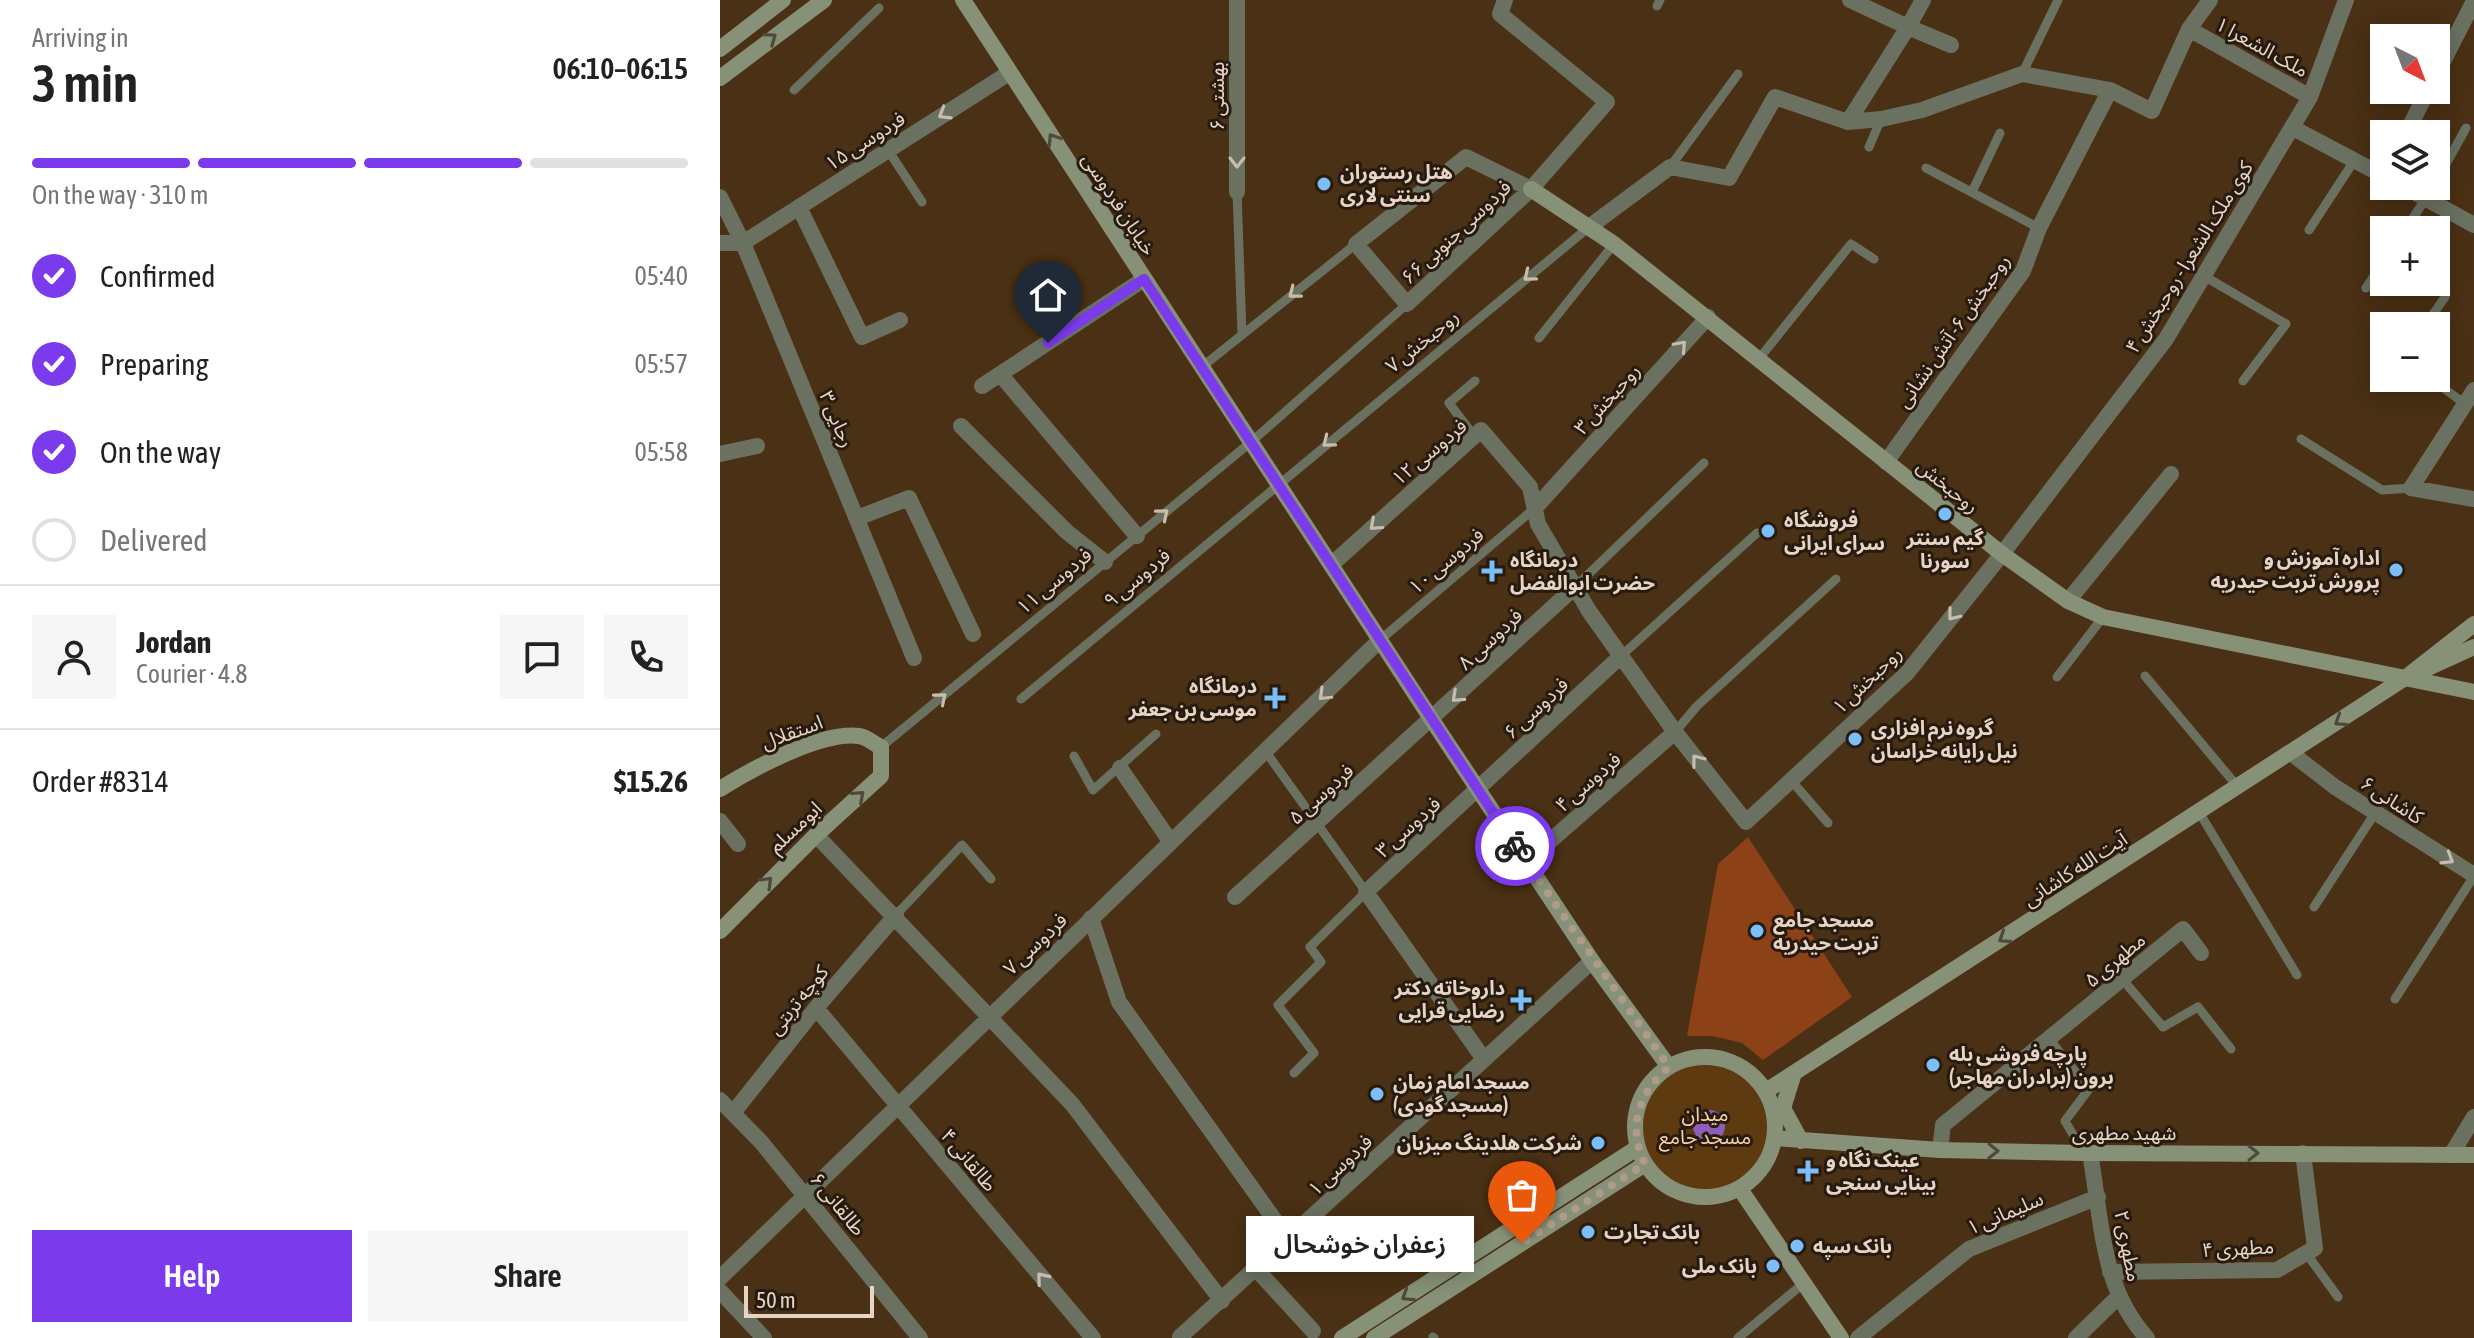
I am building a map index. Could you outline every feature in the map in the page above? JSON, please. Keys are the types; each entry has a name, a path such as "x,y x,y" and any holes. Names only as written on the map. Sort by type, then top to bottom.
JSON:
{"main road":[{"path":"720,49 783,0"},
{"path":"720,78 824,0"},
{"name":"خیابان فردوسی","path":"963,0 1478,790 1592,961 1669,1067"},
{"name":"روحبخش","path":"1531,189 1614,244 2002,554 2068,601 2103,617 2474,692"},
{"name":"آیت الله کاشانی","path":"1766,1091 2405,678 2474,624"},
{"name":"آیت الله کاشانی","path":"2405,678 2474,647"},
{"name":"استقلال","path":"720,789 753,768 836,737 861,736 881,747"},
{"name":"ابومسلم","path":"720,931 816,835 881,776 881,747"},
{"path":"1691,1058 1726,1060 1742,1066 1766,1091 1776,1121 1775,1138 1769,1158 1757,1176 1740,1189 1715,1197 1689,1196 1665,1185 1645,1164 1637,1148 1635,1129 1639,1104 1650,1083 1669,1067 1691,1058"},
{"path":"1794,1074 1784,1096 1783,1108 1801,1141"},
{"name":"شهید مطهری","path":"1775,1138 1940,1150 2474,1155"},
{"path":"1342,1338 1637,1148"},
{"path":"1374,1338 1645,1164"},
{"path":"1740,1189 1841,1338"}],"street":[{"name":"بهشتی ۶","path":"1237,0 1237,192"},
{"name":"فردوسی جنوبی ۶۶","path":"1407,304 1531,189 1607,102 1500,14 1505,0"},
{"path":"1850,0 1951,45"},
{"path":"1848,122 1923,0"},
{"path":"2189,29 2210,0"},
{"name":"کوی ملک الشعرا - روحبخش ۴","path":"2002,554 2166,339 2310,97 2341,23 2346,0"},
{"path":"2450,50 2472,10"},
{"name":"ملک الشعرا ۱","path":"2110,90 2152,111 2189,29 2310,97"},
{"name":"فردوسی ۱۵","path":"743,243 1009,73"},
{"path":"1589,227 1670,167 1729,178 1775,97 1848,122 1922,110 2022,74 2110,90"},
{"name":"روحبخش ۶- آتش نشانی","path":"1886,462 2023,271 2039,228 2110,90"},
{"path":"2293,128 2370,169"},
{"path":"1407,304 1356,244 1466,157 1531,189"},
{"name":"رجایی ۳","path":"720,197 743,243 914,658"},
{"path":"2445,200 2474,224"},
{"path":"799,207 862,337 900,320"},
{"path":"720,243 743,243"},
{"path":"982,386 1144,279"},
{"name":"روحبخش ۳","path":"1535,508 1708,317"},
{"path":"1000,374 1137,536"},
{"path":"2469,397 2411,488 2474,499"},
{"path":"961,426 1067,532 1105,562"},
{"name":"فردوسی ۱۲","path":"1331,565 1481,430 1530,487 1535,508"},
{"path":"720,454 757,446"},
{"path":"2068,601 2171,474"},
{"path":"857,518 909,498 973,634"},
{"path":"1535,508 1538,524 1575,587 1675,732"},
{"name":"روحبخش ۱","path":"1675,732 1746,822 1789,778 1907,673 2002,554"},
{"name":"فردوسی ۸","path":"1432,720 1575,587"},
{"name":"فردوسی ۷","path":"720,1278 1380,640"},
{"name":"فردوسی ۶","path":"1478,790 1622,655"},
{"name":"فردوسی ۵","path":"1235,897 1432,720"},
{"name":"فردوسی ۴","path":"1526,862 1675,732"},
{"name":"کاشانی ۶","path":"2291,753 2375,813 2474,876"},
{"path":"1120,768 1170,841"},
{"name":"فردوسی ۳","path":"1366,892 1478,790"},
{"path":"720,821 738,844"},
{"path":"816,835 896,915 1072,1104 1222,1301"},
{"path":"1366,892 1483,1058"},
{"name":"کوچه تربتی","path":"733,1113 816,1008 896,915"},
{"path":"1091,918 1119,1002 1289,1240"},
{"name":"مطهری ۵","path":"1940,1150 1943,1125 2183,929 2201,953"},
{"name":"فردوسی ۱","path":"1180,1337 1257,1270 1483,1058 1592,961"},
{"name":"طالقانی ۴","path":"816,1008 860,1056 897,1106 1093,1338"},
{"name":"طالقانی ۶","path":"720,1100 806,1195 920,1338"},
{"path":"2451,1155 2474,1117"},
{"name":"مطهری ۲","path":"2087,1153 2117,1298 2127,1316 2147,1338"},
{"path":"2303,1153 2315,1248 2306,1253"},
{"name":"سلیمانی ۱","path":"1858,1338 1969,1249 2098,1197"},
{"name":"مطهری ۴","path":"2110,1272 2277,1270 2306,1253"},
{"path":"1257,1270 1313,1331"},
{"path":"720,1291 764,1338"},
{"path":"2076,1338 2117,1298"}],"lane":[{"path":"2022,74 2058,0"},
{"path":"794,90 879,8"},
{"path":"1670,167 1738,74"},
{"path":"1869,147 1881,119"},
{"path":"2450,157 2466,128"},
{"path":"1972,192 2000,133"},
{"path":"888,150 922,202"},
{"path":"2309,230 2354,161"},
{"path":"1926,168 2039,228"},
{"path":"1237,192 1242,334"},
{"name":"روحبخش ۷","path":"1277,484 1589,227"},
{"path":"1203,366 1356,244"},
{"path":"1539,338 1614,244"},
{"path":"1758,360 1851,244 1874,259"},
{"path":"2204,276 2286,324 2243,381"},
{"path":"2366,288 2370,282"},
{"path":"2435,312 2445,297"},
{"name":"فردوسی ۱۱","path":"881,747 1251,442 1407,304"},
{"path":"1474,436 1449,403 1475,381"},
{"path":"2450,388 2469,397"},
{"path":"2301,439 2382,490 2411,488"},
{"path":"1575,587 1704,463"},
{"name":"فردوسی ۹","path":"1021,699 1277,484"},
{"name":"فردوسی ۱۰","path":"1380,640 1535,508"},
{"path":"1622,655 1757,533"},
{"path":"1675,732 1697,706 1836,579"},
{"path":"2057,677 2103,617"},
{"path":"2145,676 2238,787"},
{"path":"1074,756 1093,790 1156,734"},
{"path":"1266,752 1366,892 1310,947 1321,962 1278,1005 1314,1053 1294,1073"},
{"path":"1789,778 1828,823"},
{"path":"2199,812 2297,975"},
{"path":"2314,907 2375,813"},
{"path":"896,915 962,845 991,879"},
{"path":"2395,999 2474,876"},
{"path":"2123,980 2163,1027 2198,1007 2231,1049"},
{"path":"2050,1040 2089,1089 2065,1121 2087,1153"},
{"path":"2306,1253 2338,1297"},
{"path":"1738,1338 1805,1282"}],"green space":[{"name":"میدان مسجد جامع","path":"1705,1063 1729,1068 1749,1082 1763,1102 1768,1126 1763,1150 1749,1170 1729,1184 1705,1189 1681,1184 1661,1170 1647,1150 1642,1126 1647,1102 1661,1082 1681,1068"}],"shaded area":[{"path":"1709,1110 1720,1115 1725,1126 1720,1137 1709,1142 1698,1137 1693,1126 1698,1115"}],"building":[{"name":"مسجد جامع تربت حیدریه","path":"1748,837 1852,997 1763,1060 1742,1043 1712,1036 1687,1036 1718,864"}],"way so far":[{"path":"1515,846 1592,961 1669,1067 1650,1083 1639,1104 1635,1129 1637,1148 1645,1164 1522,1243"}],"place":[{"name":"هتل رستوران سنتی لاری","path":"1324,184"},
{"name":"گیم سنتر سورنا","path":"1945,514"},
{"name":"فروشگاه سرای ایرانی","path":"1768,531"},
{"name":"اداره آموزش و پرورش تربت حیدریه","path":"2396,570"},
{"name":"درمانگاه حضرت ابوالفضل","path":"1492,571"},
{"name":"درمانگاه موسی بن جعفر","path":"1275,698"},
{"name":"گروه نرم افزاری نیل رایانه خراسان","path":"1855,739"},
{"name":"مسجد جامع تربت حیدریه","path":"1757,931"},
{"name":"داروخاته دکتر رضایی قرایی","path":"1521,1000"},
{"name":"پارچه فروشی بله برون (برادران مهاجر)","path":"1933,1065"},
{"name":"مسجد امام زمان (مسجد گودی)","path":"1377,1094"},
{"name":"شرکت هلدینگ میزبان","path":"1598,1143"},
{"name":"عینک نگاه و بینایی سنجی","path":"1808,1171"},
{"name":"بانک تجارت","path":"1588,1232"},
{"name":"زعفران خوشحال","path":"1522,1243"},
{"name":"بانک سپه","path":"1797,1246"},
{"name":"بانک ملی","path":"1773,1266"}],"route":[{"path":"1048,343 1144,279 1515,846"}]}
